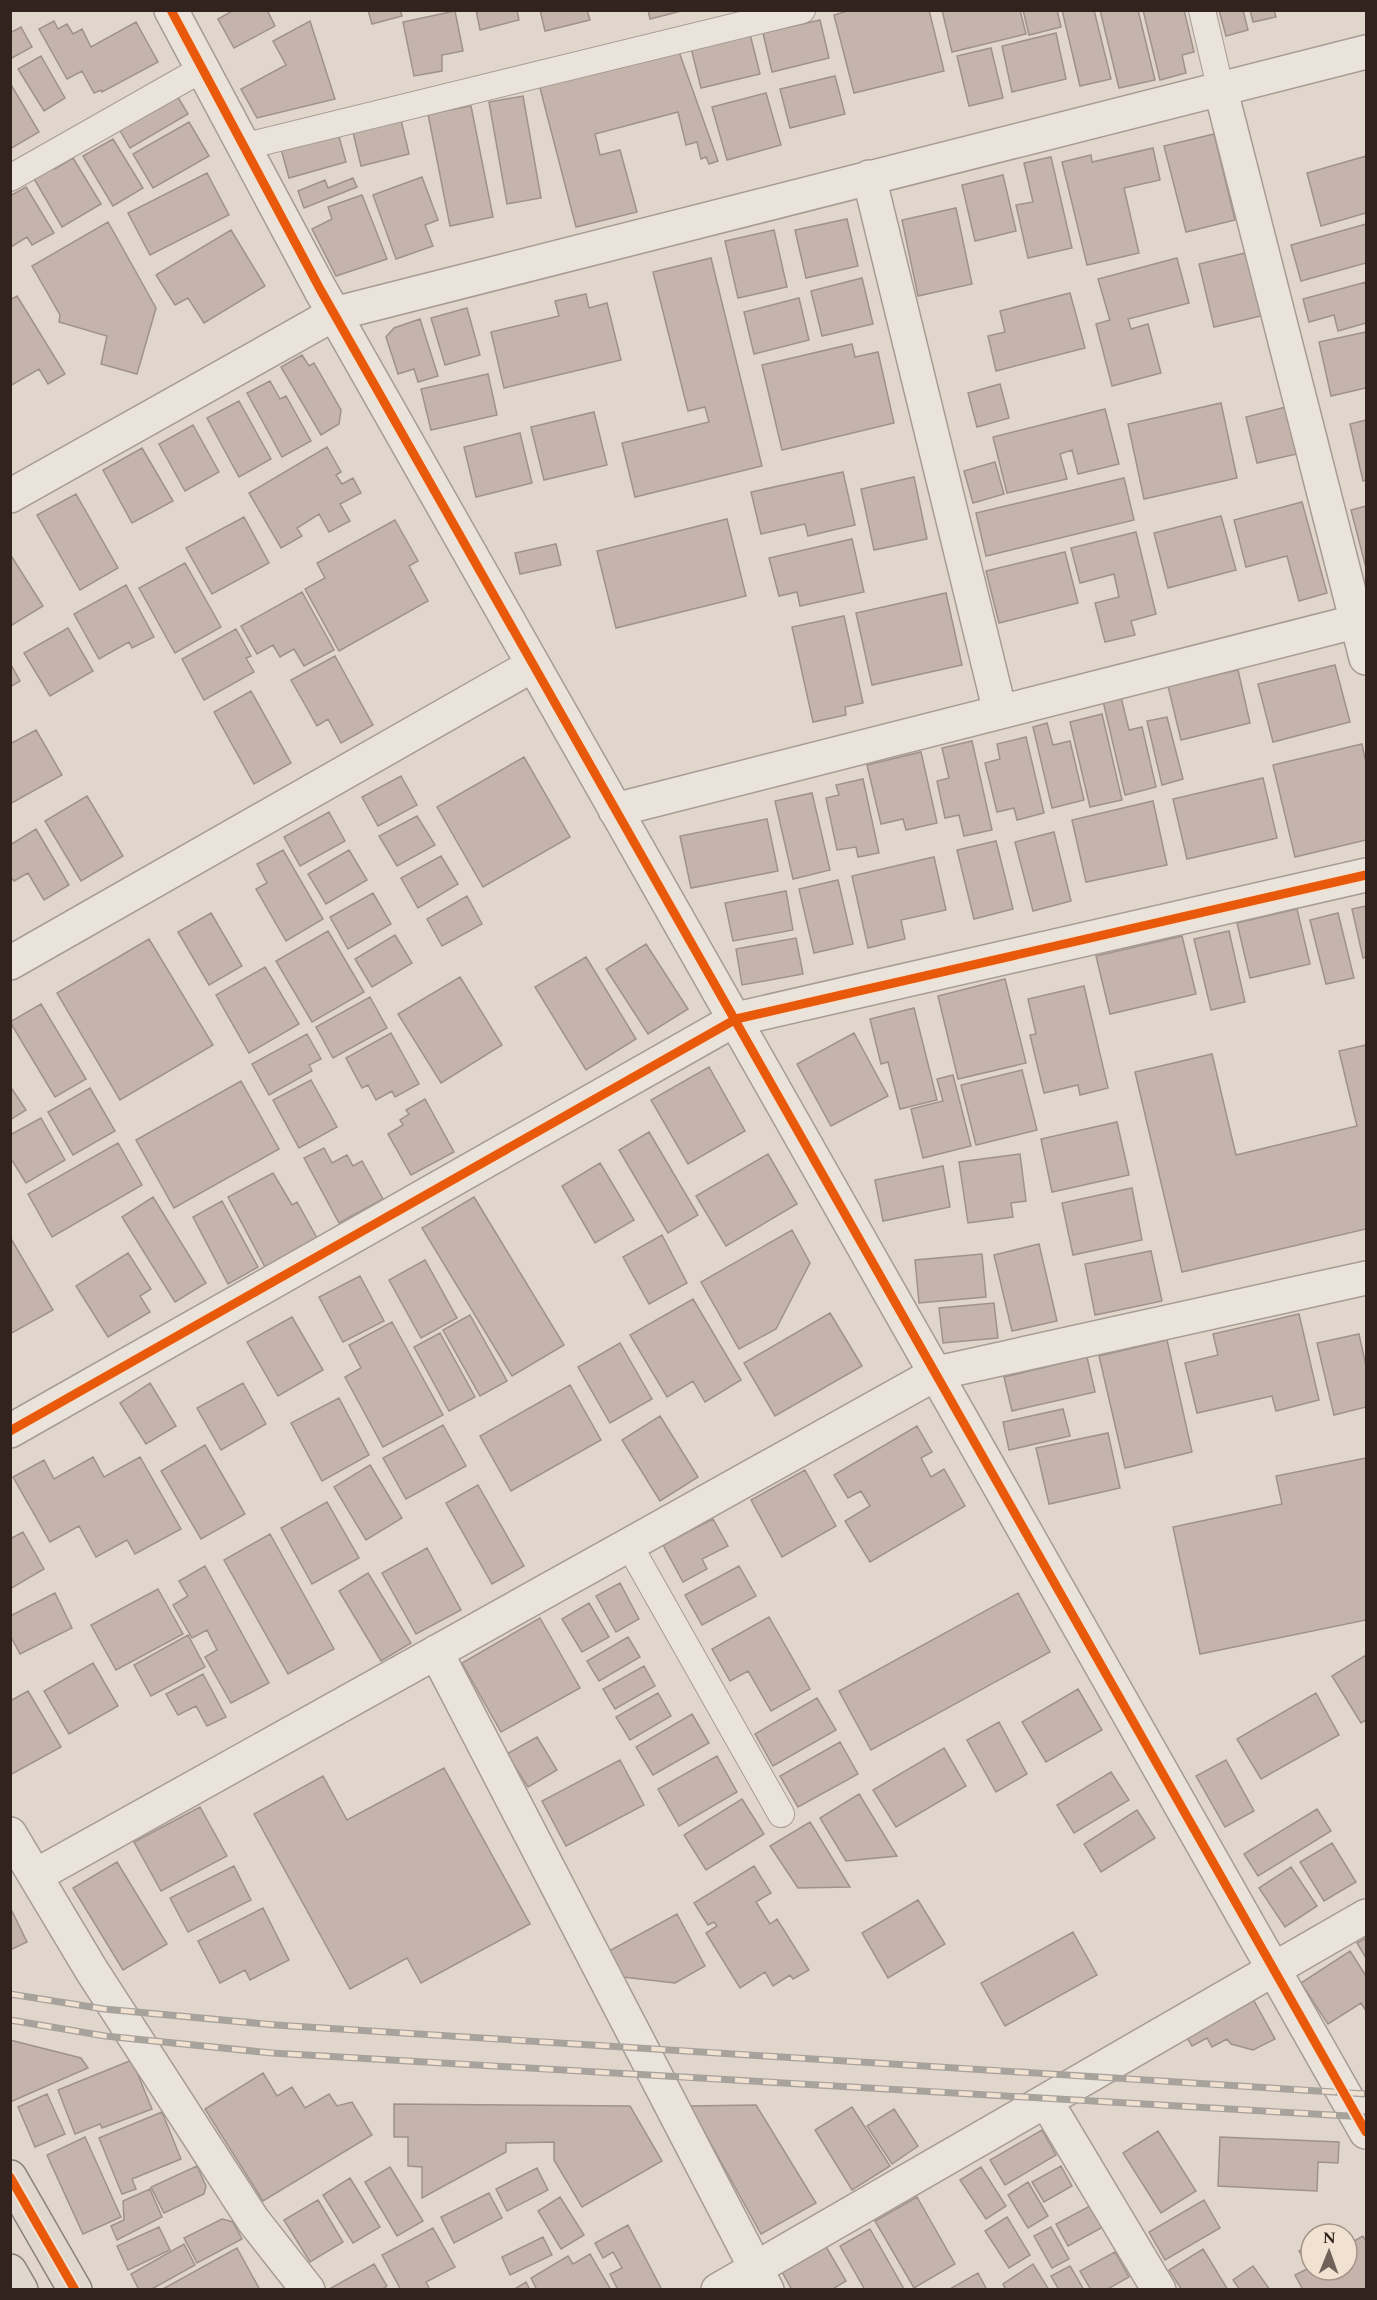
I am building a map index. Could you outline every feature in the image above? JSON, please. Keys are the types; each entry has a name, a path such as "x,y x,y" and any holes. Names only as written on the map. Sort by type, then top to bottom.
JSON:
{"main road":[{"path":"10,2177 75,2289"},
{"path":"10,2271 21,2289"}],"street":[{"path":"171,10 334,314 1366,2132"},
{"path":"10,496 334,314 869,177 1221,91 1366,52"},
{"path":"1221,91 1362,621 1366,658"},
{"path":"869,177 1000,712"},
{"path":"615,810 1362,621"},
{"path":"10,963 533,665"},
{"path":"10,1431 736,1019 1366,875"},
{"path":"35,1876 937,1373 1366,1278"},
{"path":"436,1652 761,2278"},
{"path":"10,1834 92,1971 253,2220 308,2289"},
{"path":"717,2289 761,2278 1046,2101 1366,1916"},
{"path":"1046,2101 1159,2289"}],"lane":[{"path":"243,147 802,10"},
{"path":"1202,10 1221,91"},
{"path":"10,178 202,69"},
{"path":"629,1545 781,1814"}],"building":[{"path":"234,10 267,10 275,26 234,48 218,19"},
{"path":"368,10 400,10 402,16 372,24"},
{"path":"476,10 517,10 519,20 480,30"},
{"path":"540,10 587,10 590,20 545,31"},
{"path":"648,10 685,10 650,19"},
{"path":"851,10 929,10 944,71 854,93 834,15"},
{"path":"942,10 1020,10 1026,34 952,52"},
{"path":"1023,10 1057,10 1061,27 1029,35"},
{"path":"1062,10 1094,10 1111,79 1080,86"},
{"path":"1100,10 1138,10 1155,80 1119,88"},
{"path":"1143,10 1184,10 1194,52 1182,55 1186,73 1160,80"},
{"path":"1219,10 1243,10 1248,30 1226,36"},
{"path":"1250,10 1274,10 1276,17 1253,22"},
{"path":"455,11 463,51 442,55 442,71 414,76 403,22"},
{"path":"820,20 829,58 772,72 763,33"},
{"path":"54,21 58,29 67,24 73,34 82,29 91,47 136,22 158,62 102,92 101,90 94,93 82,71 67,79 39,29"},
{"path":"310,21 335,99 257,118 241,89 286,65 273,41"},
{"path":"21,27 32,47 10,59 10,33"},
{"path":"1056,33 1066,79 1012,92 1002,46"},
{"path":"750,34 760,74 701,88 691,48"},
{"path":"991,48 1003,98 969,106 957,56"},
{"path":"678,49 718,161 709,164 706,157 701,159 697,142 686,145 678,112 595,134 600,155 620,150 637,212 576,227 539,84"},
{"path":"41,56 65,98 44,111 18,69"},
{"path":"835,76 845,114 790,128 780,89"},
{"path":"10,83 39,132 10,149"},
{"path":"173,89 188,114 130,148 115,122"},
{"path":"766,93 781,145 727,160 712,107"},
{"path":"523,96 541,198 507,204 489,102"},
{"path":"471,106 493,217 450,226 428,114"},
{"path":"401,120 409,154 361,166 353,132"},
{"path":"189,122 209,156 153,188 133,154"},
{"path":"338,133 346,162 289,178 281,149"},
{"path":"1214,134 1235,220 1186,232 1164,146"},
{"path":"113,139 143,188 113,206 83,156"},
{"path":"1153,148 1160,180 1124,188 1139,253 1087,265 1062,162 1091,155 1092,162"},
{"path":"1366,156 1366,213 1321,226 1307,173"},
{"path":"1051,157 1072,248 1028,258 1016,205 1033,202 1024,163"},
{"path":"73,158 101,204 62,227 33,177 53,165 55,169"},
{"path":"207,173 229,215 150,255 128,213"},
{"path":"1003,175 1016,231 975,241 962,185"},
{"path":"422,177 438,220 425,225 433,246 396,259 373,195"},
{"path":"353,178 357,187 304,208 298,191 325,180 328,188"},
{"path":"26,187 54,233 32,245 27,237 11,247 10,196"},
{"path":"362,195 387,259 336,276 312,229 332,219 328,207"},
{"path":"956,208 972,284 918,296 902,220"},
{"path":"847,219 858,266 806,278 795,230"},
{"path":"108,222 156,308 137,374 101,364 107,336 59,322 60,315 32,266"},
{"path":"1366,224 1366,263 1301,281 1291,245"},
{"path":"231,230 265,286 204,323 188,298 175,305 156,275"},
{"path":"774,230 787,287 738,298 725,241"},
{"path":"1245,253 1261,316 1214,327 1199,264"},
{"path":"711,258 762,466 635,497 622,443 709,422 705,407 688,411 653,272"},
{"path":"1177,258 1189,303 1128,319 1131,329 1148,324 1161,373 1112,386 1096,324 1110,320 1098,279"},
{"path":"862,278 873,324 822,336 811,291"},
{"path":"1366,282 1366,323 1338,331 1334,315 1309,322 1303,299"},
{"path":"1070,293 1085,348 996,371 988,336 1005,332 1000,311"},
{"path":"586,294 589,308 607,303 621,360 504,388 491,332 559,316 555,301"},
{"path":"17,296 65,374 48,384 39,369 10,386 10,300"},
{"path":"799,298 809,340 754,354 744,312"},
{"path":"467,308 480,355 445,365 431,318"},
{"path":"420,319 438,376 418,382 414,369 398,374 386,337 394,328"},
{"path":"1366,332 1366,388 1331,396 1319,342"},
{"path":"852,344 855,357 878,352 894,423 782,450 762,365"},
{"path":"302,355 309,366 314,363 341,410 339,424 321,435 281,367"},
{"path":"488,374 497,415 431,430 421,389"},
{"path":"270,381 280,399 286,396 311,441 282,457 247,393"},
{"path":"1000,384 1009,418 977,427 968,393"},
{"path":"239,401 271,459 239,477 207,418"},
{"path":"1221,403 1237,478 1144,499 1128,424"},
{"path":"1286,407 1297,454 1257,463 1246,417"},
{"path":"1105,409 1119,464 1078,474 1072,450 1060,454 1067,479 1007,493 993,437"},
{"path":"594,412 607,465 544,480 531,427"},
{"path":"1366,420 1366,480 1363,481 1350,424"},
{"path":"193,425 219,472 185,491 159,444"},
{"path":"520,433 532,483 476,497 464,447"},
{"path":"327,447 341,472 336,475 342,484 353,478 361,493 340,504 350,521 329,532 319,514 297,528 302,536 281,548 249,493"},
{"path":"142,448 173,501 132,523 103,470"},
{"path":"995,462 1004,494 973,503 964,471"},
{"path":"843,472 855,525 808,536 805,524 761,534 751,492"},
{"path":"914,477 927,539 874,550 861,489"},
{"path":"1124,478 1134,520 986,556 976,513"},
{"path":"76,494 118,568 80,590 37,515"},
{"path":"1302,502 1327,593 1299,601 1287,556 1246,567 1234,520"},
{"path":"1366,506 1366,568 1351,510"},
{"path":"1221,516 1236,570 1168,588 1154,533"},
{"path":"244,517 269,563 212,594 186,548"},
{"path":"727,519 746,596 616,628 597,551"},
{"path":"395,520 418,561 409,566 428,601 339,651 305,589 325,578 317,563"},
{"path":"1136,532 1156,614 1131,621 1135,635 1105,642 1095,603 1119,597 1114,574 1080,583 1071,548"},
{"path":"852,539 864,592 800,606 797,592 779,596 769,558"},
{"path":"556,544 561,565 520,574 515,553"},
{"path":"1065,552 1078,603 999,623 986,571"},
{"path":"10,554 43,606 12,625 10,622"},
{"path":"185,563 221,627 175,653 139,588"},
{"path":"126,585 154,637 132,648 129,642 99,659 74,614"},
{"path":"302,592 334,650 304,666 294,649 280,657 273,645 257,654 241,626"},
{"path":"946,593 962,665 872,685 856,613"},
{"path":"844,616 863,703 845,707 846,715 813,722 792,627"},
{"path":"68,628 93,671 50,696 24,653"},
{"path":"236,629 251,656 246,658 254,672 204,700 182,659"},
{"path":"335,656 373,725 341,743 328,719 317,726 291,680"},
{"path":"10,663 20,681 10,687"},
{"path":"1335,665 1350,722 1273,742 1258,684"},
{"path":"1238,670 1250,723 1181,740 1168,686"},
{"path":"251,691 291,763 254,784 214,712"},
{"path":"1121,697 1129,730 1142,727 1156,787 1125,795 1103,701"},
{"path":"1102,714 1122,800 1090,807 1070,722"},
{"path":"1167,717 1183,779 1162,785 1147,721"},
{"path":"1047,723 1053,745 1070,741 1084,800 1052,808 1033,727"},
{"path":"36,730 62,775 10,804 10,744"},
{"path":"1026,737 1044,813 1017,820 1014,808 997,812 985,763 1000,759 997,744"},
{"path":"972,741 992,830 964,836 959,815 945,818 937,781 949,778 942,748"},
{"path":"1362,744 1366,763 1366,840 1295,857 1273,765"},
{"path":"921,752 937,823 906,830 903,819 881,824 867,765"},
{"path":"524,757 570,837 483,887 437,807"},
{"path":"401,776 417,805 378,826 362,797"},
{"path":"1263,778 1277,838 1187,859 1173,799"},
{"path":"863,779 879,853 858,857 856,847 837,850 826,798 839,795 836,785"},
{"path":"812,793 830,870 793,879 775,801"},
{"path":"87,796 123,856 81,881 45,821"},
{"path":"1153,801 1167,865 1086,882 1072,820"},
{"path":"329,812 345,841 300,866 284,837"},
{"path":"417,816 435,845 397,866 379,836"},
{"path":"767,819 778,871 691,888 680,836"},
{"path":"36,829 69,885 44,900 28,873 14,881 10,876 10,845"},
{"path":"1054,832 1071,901 1033,911 1015,842"},
{"path":"996,841 1013,909 974,919 957,850"},
{"path":"283,850 323,919 286,941 256,889 267,883 257,864"},
{"path":"349,850 367,880 326,904 308,874"},
{"path":"441,856 458,884 418,908 401,878"},
{"path":"934,857 946,910 901,920 905,939 868,948 852,876"},
{"path":"838,880 853,944 814,953 799,889"},
{"path":"786,891 793,930 733,941 725,903"},
{"path":"373,893 391,924 348,949 330,917"},
{"path":"467,896 482,924 442,946 427,919"},
{"path":"1366,906 1366,957 1363,958 1352,909"},
{"path":"1297,909 1310,964 1250,978 1237,923"},
{"path":"211,913 242,966 209,985 178,932"},
{"path":"1338,913 1354,978 1326,984 1310,920"},
{"path":"328,931 364,992 312,1022 276,961"},
{"path":"1229,931 1245,1002 1211,1010 1194,939"},
{"path":"395,935 412,963 372,987 355,959"},
{"path":"1182,936 1196,994 1110,1014 1096,956"},
{"path":"796,938 803,974 742,985 736,949"},
{"path":"149,939 213,1045 120,1100 57,993"},
{"path":"646,944 688,1009 648,1034 606,969"},
{"path":"586,957 636,1039 586,1070 535,987"},
{"path":"265,967 299,1024 249,1053 216,995"},
{"path":"460,977 502,1045 441,1083 398,1014"},
{"path":"1005,979 1026,1063 958,1079 938,996"},
{"path":"1084,986 1108,1088 1080,1095 1078,1085 1044,1093 1030,1035 1036,1034 1028,999"},
{"path":"370,997 387,1028 333,1058 316,1027"},
{"path":"41,1004 86,1079 55,1097 10,1022"},
{"path":"914,1008 937,1100 900,1109 888,1062 881,1064 870,1019"},
{"path":"391,1033 419,1084 395,1097 392,1091 376,1100 368,1085 362,1088 346,1058"},
{"path":"854,1033 888,1096 831,1126 797,1064"},
{"path":"307,1034 321,1059 309,1065 312,1071 269,1095 252,1064"},
{"path":"1366,1045 1366,1229 1182,1272 1135,1072 1212,1054 1236,1155 1357,1126 1339,1051"},
{"path":"709,1067 745,1131 688,1164 651,1100"},
{"path":"1022,1070 1037,1130 976,1145 961,1085"},
{"path":"953,1075 971,1146 923,1158 911,1109 943,1101 937,1079"},
{"path":"311,1080 337,1127 299,1148 273,1100"},
{"path":"241,1081 279,1149 174,1208 136,1140"},
{"path":"10,1086 26,1110 10,1120"},
{"path":"90,1088 115,1131 73,1155 48,1112"},
{"path":"425,1099 454,1152 411,1175 388,1134 403,1125 400,1120 409,1114 406,1110"},
{"path":"41,1118 65,1160 26,1183 10,1157 10,1135"},
{"path":"1117,1122 1129,1175 1052,1192 1041,1139"},
{"path":"649,1132 698,1215 668,1233 619,1150"},
{"path":"118,1143 142,1185 52,1237 28,1194"},
{"path":"324,1148 332,1163 347,1155 353,1166 362,1161 383,1199 339,1223 304,1158"},
{"path":"768,1154 797,1204 726,1246 696,1196"},
{"path":"1020,1154 1026,1201 1011,1203 1013,1217 968,1223 959,1162"},
{"path":"600,1163 634,1220 595,1243 562,1186"},
{"path":"943,1166 950,1207 883,1221 875,1180"},
{"path":"273,1173 292,1205 297,1202 317,1238 265,1267 228,1197"},
{"path":"1132,1188 1142,1240 1073,1255 1062,1203"},
{"path":"153,1197 206,1283 175,1302 122,1217"},
{"path":"474,1197 564,1345 512,1376 422,1228"},
{"path":"222,1201 258,1267 228,1284 193,1217"},
{"path":"792,1230 810,1263 776,1329 739,1349 701,1282"},
{"path":"662,1235 687,1283 649,1304 623,1257"},
{"path":"10,1237 53,1310 10,1334"},
{"path":"1039,1244 1057,1321 1012,1331 994,1255"},
{"path":"1151,1251 1162,1301 1095,1315 1085,1264"},
{"path":"128,1253 151,1289 140,1296 150,1312 108,1337 76,1286"},
{"path":"982,1254 986,1297 919,1303 915,1260"},
{"path":"425,1260 457,1318 421,1338 389,1280"},
{"path":"360,1276 384,1321 343,1342 319,1297"},
{"path":"693,1299 741,1380 705,1402 693,1381 667,1397 630,1335"},
{"path":"994,1303 998,1338 943,1343 939,1308"},
{"path":"830,1313 862,1366 775,1416 744,1363"},
{"path":"1299,1314 1319,1400 1276,1411 1272,1396 1197,1413 1185,1363 1218,1355 1213,1334"},
{"path":"470,1315 507,1381 480,1396 443,1330"},
{"path":"292,1317 323,1370 278,1396 247,1342"},
{"path":"392,1322 443,1415 383,1447 345,1377 361,1368 349,1345"},
{"path":"440,1333 475,1397 449,1411 414,1347"},
{"path":"1359,1334 1366,1366 1366,1407 1334,1415 1317,1343"},
{"path":"1167,1340 1192,1452 1125,1468 1099,1356"},
{"path":"620,1343 652,1399 610,1423 578,1367"},
{"path":"1087,1357 1095,1392 1012,1411 1004,1377"},
{"path":"150,1383 176,1426 146,1444 120,1403"},
{"path":"243,1383 266,1424 221,1450 197,1408"},
{"path":"570,1385 601,1440 511,1491 480,1436"},
{"path":"339,1398 369,1455 322,1481 291,1423"},
{"path":"1063,1409 1070,1436 1009,1450 1003,1422"},
{"path":"660,1416 698,1477 660,1501 622,1440"},
{"path":"443,1425 466,1466 406,1499 383,1458"},
{"path":"917,1426 932,1452 921,1458 931,1477 944,1469 965,1506 870,1562 845,1521 870,1506 861,1491 848,1498 834,1475"},
{"path":"1108,1433 1120,1488 1049,1504 1036,1448"},
{"path":"205,1445 245,1514 201,1539 161,1471"},
{"path":"93,1457 104,1477 140,1457 181,1529 135,1554 127,1540 96,1557 79,1526 50,1542 13,1477 44,1460 54,1479"},
{"path":"1366,1458 1366,1620 1200,1654 1173,1527 1282,1504 1276,1476"},
{"path":"370,1465 402,1518 366,1540 334,1487"},
{"path":"805,1470 836,1526 782,1557 751,1500"},
{"path":"478,1485 524,1566 492,1584 446,1503"},
{"path":"327,1502 359,1558 312,1584 281,1528"},
{"path":"713,1519 728,1546 702,1559 707,1569 683,1582 663,1545"},
{"path":"23,1532 44,1569 10,1589 10,1539"},
{"path":"270,1534 334,1649 288,1674 224,1560"},
{"path":"427,1548 461,1610 416,1634 382,1573"},
{"path":"205,1566 269,1683 231,1703 205,1657 217,1650 207,1630 192,1638 173,1605 188,1596 179,1581"},
{"path":"739,1566 756,1596 702,1625 685,1595"},
{"path":"368,1573 411,1643 381,1661 339,1591"},
{"path":"620,1583 639,1619 616,1632 596,1596"},
{"path":"158,1589 183,1634 116,1670 91,1625"},
{"path":"55,1593 72,1628 20,1654 10,1635 10,1616"},
{"path":"1018,1593 1050,1652 871,1750 839,1691"},
{"path":"589,1603 609,1637 582,1652 562,1619"},
{"path":"769,1617 810,1689 771,1711 748,1671 730,1681 712,1649"},
{"path":"540,1618 580,1688 501,1732 462,1663"},
{"path":"188,1635 205,1667 151,1696 134,1665"},
{"path":"628,1637 640,1657 599,1681 587,1661"},
{"path":"1366,1655 1366,1720 1361,1723 1332,1676"},
{"path":"93,1663 118,1706 69,1734 44,1691"},
{"path":"644,1666 655,1686 615,1709 603,1689"},
{"path":"203,1674 226,1717 207,1726 196,1706 178,1715 166,1694"},
{"path":"1078,1689 1102,1730 1046,1762 1022,1722"},
{"path":"28,1691 61,1747 10,1775 10,1701"},
{"path":"658,1693 671,1716 630,1740 616,1717"},
{"path":"1316,1693 1339,1735 1261,1779 1237,1739"},
{"path":"817,1698 836,1730 773,1766 755,1734"},
{"path":"692,1714 709,1743 653,1775 636,1747"},
{"path":"999,1722 1027,1774 996,1792 967,1740"},
{"path":"537,1737 557,1770 528,1787 507,1754"},
{"path":"840,1742 858,1774 798,1807 780,1776"},
{"path":"944,1748 966,1786 896,1827 873,1790"},
{"path":"717,1756 737,1792 679,1826 658,1789"},
{"path":"620,1760 644,1805 566,1846 542,1801"},
{"path":"1226,1760 1254,1811 1225,1827 1196,1776"},
{"path":"444,1768 530,1924 421,1983 407,1958 350,1989 254,1814 323,1776 347,1820"},
{"path":"1111,1772 1129,1800 1074,1833 1057,1805"},
{"path":"859,1794 897,1856 846,1861 820,1818"},
{"path":"742,1799 764,1834 706,1870 684,1835"},
{"path":"200,1807 227,1856 161,1891 134,1842"},
{"path":"1317,1809 1331,1831 1258,1876 1244,1854"},
{"path":"1137,1810 1155,1838 1101,1872 1084,1844"},
{"path":"810,1822 850,1887 798,1888 770,1846"},
{"path":"1332,1843 1356,1882 1324,1901 1300,1862"},
{"path":"117,1862 167,1944 123,1970 73,1888"},
{"path":"234,1866 251,1900 188,1932 170,1898"},
{"path":"754,1866 771,1893 756,1902 770,1924 777,1919 809,1970 793,1979 790,1975 773,1986 765,1972 740,1988 706,1933 717,1926 714,1922 708,1925 694,1903"},
{"path":"1291,1867 1317,1906 1285,1927 1259,1888"},
{"path":"918,1900 945,1944 888,1978 862,1933"},
{"path":"10,1907 27,1942 10,1950"},
{"path":"263,1908 289,1960 250,1980 245,1970 220,1983 198,1941"},
{"path":"677,1914 705,1966 675,1983 623,1977 609,1951"},
{"path":"1073,1932 1097,1975 1005,2026 981,1983"},
{"path":"1366,1938 1366,1958 1357,1943"},
{"path":"1350,1951 1366,1976 1366,2011 1361,2003 1328,2024 1301,1983"},
{"path":"1253,1999 1275,2039 1253,2050 1231,2044 1227,2039 1212,2047 1207,2038 1192,2046 1186,2036"},
{"path":"10,2040 81,2058 88,2068 10,2102"},
{"path":"132,2060 152,2109 102,2128 100,2124 75,2134 58,2090"},
{"path":"263,2073 277,2096 292,2087 305,2108 329,2094 337,2106 352,2102 372,2135 263,2201 205,2109"},
{"path":"47,2094 65,2134 35,2147 18,2107"},
{"path":"394,2104 630,2106 662,2161 582,2207 554,2160 554,2142 506,2143 506,2152 422,2198 422,2167 408,2166 408,2137 394,2137"},
{"path":"756,2105 816,2203 761,2234 690,2106"},
{"path":"852,2107 890,2166 852,2190 815,2130"},
{"path":"894,2109 918,2146 892,2164 867,2126"},
{"path":"162,2112 181,2159 132,2179 136,2189 122,2194 99,2138"},
{"path":"1042,2130 1056,2155 1005,2185 990,2160"},
{"path":"1158,2131 1196,2191 1161,2213 1123,2153"},
{"path":"85,2137 121,2217 83,2234 47,2155"},
{"path":"1220,2137 1339,2142 1338,2163 1318,2162 1317,2191 1218,2186"},
{"path":"197,2166 206,2186 204,2194 164,2213 151,2187"},
{"path":"1061,2166 1072,2186 1044,2202 1032,2182"},
{"path":"390,2167 423,2221 397,2236 365,2182"},
{"path":"981,2167 1006,2206 986,2219 960,2180"},
{"path":"537,2168 548,2190 507,2211 496,2189"},
{"path":"350,2178 380,2227 353,2243 323,2195"},
{"path":"1028,2182 1048,2216 1028,2228 1008,2195"},
{"path":"150,2189 162,2217 117,2240 111,2226 124,2220 123,2201"},
{"path":"489,2193 502,2218 454,2243 441,2217"},
{"path":"560,2197 584,2235 561,2249 538,2211"},
{"path":"917,2197 955,2264 914,2288 875,2221"},
{"path":"318,2200 343,2242 310,2262 284,2220"},
{"path":"1204,2200 1220,2228 1165,2260 1149,2232"},
{"path":"1090,2206 1103,2227 1068,2246 1056,2224"},
{"path":"1007,2217 1030,2255 1009,2268 985,2231"},
{"path":"222,2219 233,2222 242,2239 197,2263 184,2238"},
{"path":"628,2225 662,2290 618,2290 610,2274 622,2268 613,2252 603,2258 595,2243"},
{"path":"159,2227 170,2250 128,2270 117,2246"},
{"path":"1051,2227 1069,2259 1052,2268 1034,2236"},
{"path":"433,2228 455,2267 426,2282 430,2290 401,2290 382,2255"},
{"path":"870,2229 904,2289 865,2290 840,2246"},
{"path":"1363,2236 1366,2242 1366,2290 1303,2290 1295,2275 1299,2273 1299,2282 1359,2282 1359,2238"},
{"path":"543,2237 552,2255 510,2275 502,2257"},
{"path":"184,2244 195,2265 150,2290 139,2290 131,2274"},
{"path":"825,2245 846,2281 831,2290 792,2290 781,2270"},
{"path":"237,2248 260,2290 161,2290"},
{"path":"1203,2249 1228,2290 1182,2290 1169,2270"},
{"path":"1115,2252 1129,2277 1106,2290 1091,2290 1080,2271"},
{"path":"590,2254 611,2290 537,2290 531,2278 568,2256 573,2264"},
{"path":"374,2264 387,2286 381,2290 332,2290 331,2288"},
{"path":"1033,2264 1049,2290 1006,2290 1003,2284"},
{"path":"1070,2266 1084,2290 1059,2290 1051,2276"},
{"path":"1253,2266 1270,2290 1240,2290 1233,2280"},
{"path":"978,2273 987,2290 948,2290"},
{"path":"526,2282 530,2290 513,2290"}],"railway":[{"path":"10,1994 104,2009 276,2025 1366,2094"},
{"path":"10,2020 105,2036 272,2053 1366,2117"}],"cycle path":[{"path":"171,10 320,289 1366,2132"},
{"path":"10,1431 736,1019 1366,875"},
{"path":"10,2177 75,2290"}]}
